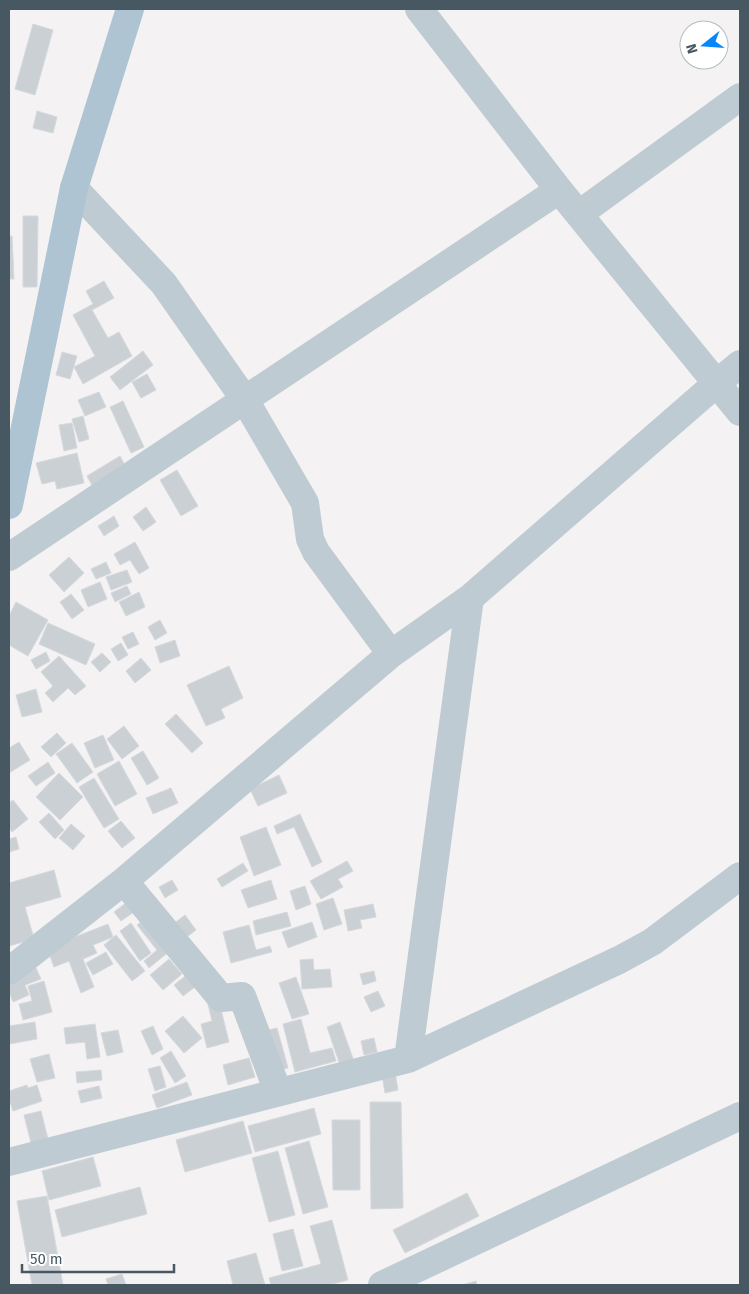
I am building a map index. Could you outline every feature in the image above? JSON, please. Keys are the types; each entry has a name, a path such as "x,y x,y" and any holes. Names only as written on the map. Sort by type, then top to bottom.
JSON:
{"main road":[{"path":"9,505 74,188 130,9"}],"street":[{"path":"419,9 579,214 740,412"},
{"path":"579,214 740,97"},
{"path":"74,188 164,284 244,400 305,503 310,539 316,552 391,654"},
{"path":"9,557 560,190"},
{"path":"9,971 124,881 391,654 470,598 740,364"},
{"path":"408,1059 470,598"},
{"path":"9,1162 408,1059 619,960 652,942 740,876"},
{"path":"124,881 221,998 242,996 278,1092"},
{"path":"382,1285 740,1116"}],"building":[{"path":"33,24 53,30 35,95 15,89"},
{"path":"37,111 57,117 53,133 33,128"},
{"path":"23,216 38,216 37,287 23,287"},
{"path":"9,236 12,236 14,279 9,279"},
{"path":"104,281 114,298 92,310 108,338 119,332 132,356 83,384 74,367 95,356 73,315 93,304 86,291"},
{"path":"143,351 153,365 120,390 110,377"},
{"path":"62,352 77,356 70,379 56,375"},
{"path":"147,374 156,390 141,398 132,382"},
{"path":"99,392 106,407 85,416 78,400"},
{"path":"123,401 144,447 131,453 110,407"},
{"path":"83,416 89,439 79,442 72,419"},
{"path":"72,423 77,448 64,451 59,425"},
{"path":"77,453 84,483 57,489 55,481 42,484 36,463"},
{"path":"120,456 128,471 95,491 87,476"},
{"path":"177,470 198,506 181,516 160,480"},
{"path":"146,507 156,522 143,531 133,517"},
{"path":"114,516 119,526 104,536 98,526"},
{"path":"135,542 149,568 139,574 130,560 120,565 114,554"},
{"path":"69,557 84,573 64,592 49,575"},
{"path":"106,562 111,573 96,579 91,569"},
{"path":"127,570 132,582 111,590 106,577"},
{"path":"100,582 107,599 88,607 81,590"},
{"path":"127,586 131,594 115,602 111,593"},
{"path":"139,592 145,607 126,616 119,602"},
{"path":"71,594 84,610 72,619 60,602"},
{"path":"16,602 48,620 28,656 9,645 9,616"},
{"path":"160,620 167,633 155,640 148,627"},
{"path":"48,623 95,644 86,665 39,644"},
{"path":"133,632 139,644 128,649 122,637"},
{"path":"175,640 180,656 160,663 155,647"},
{"path":"121,643 128,655 118,661 111,649"},
{"path":"46,652 50,661 36,669 31,660"},
{"path":"102,653 111,662 100,672 91,662"},
{"path":"59,656 86,686 75,695 68,688 53,702 45,693 53,686 41,672"},
{"path":"141,658 151,670 135,683 126,671"},
{"path":"229,666 243,698 221,709 225,718 206,726 187,685"},
{"path":"36,689 42,712 22,717 16,695"},
{"path":"176,714 203,743 192,753 165,724"},
{"path":"124,726 139,746 122,759 107,739"},
{"path":"57,733 66,743 51,757 41,747"},
{"path":"103,735 114,760 95,768 84,743"},
{"path":"19,742 30,760 9,773 9,748"},
{"path":"72,743 93,772 77,783 56,754"},
{"path":"143,751 159,778 147,785 131,758"},
{"path":"119,761 137,794 115,806 97,774"},
{"path":"48,762 55,773 36,786 28,776"},
{"path":"59,773 83,797 60,820 36,797"},
{"path":"279,775 287,793 258,806 250,789"},
{"path":"94,778 119,819 104,828 79,787"},
{"path":"171,788 178,803 153,814 146,798"},
{"path":"13,800 28,819 12,832 9,828 9,803"},
{"path":"49,813 64,830 55,839 39,822"},
{"path":"300,814 322,862 312,867 294,827 277,834 274,826"},
{"path":"121,821 135,838 122,848 108,831"},
{"path":"71,824 85,836 73,850 59,838"},
{"path":"266,827 281,865 254,876 240,837"},
{"path":"16,837 19,849 9,852 9,839"},
{"path":"347,861 353,871 338,879 343,887 321,899 310,881"},
{"path":"243,863 248,871 222,887 217,879"},
{"path":"54,870 61,897 25,907 34,939 9,946 9,883"},
{"path":"172,880 178,890 165,898 159,887"},
{"path":"271,880 277,899 248,908 241,890"},
{"path":"305,886 311,904 296,910 290,891"},
{"path":"333,898 342,924 324,930 316,904"},
{"path":"131,899 138,909 121,921 114,912"},
{"path":"373,904 376,917 360,920 362,928 348,931 344,910"},
{"path":"287,912 291,926 256,935 253,921"},
{"path":"185,915 196,930 175,946 164,931"},
{"path":"146,918 171,950 149,968 144,961 157,950 137,925"},
{"path":"312,922 317,937 288,948 282,932"},
{"path":"131,923 151,953 140,961 120,931"},
{"path":"108,924 113,937 93,945 97,953 83,959 94,987 81,993 69,961 54,967 47,948"},
{"path":"249,925 256,950 270,946 272,952 231,963 223,932"},
{"path":"116,935 145,971 132,981 104,945"},
{"path":"106,952 113,964 93,975 86,963"},
{"path":"169,959 182,974 163,990 150,975"},
{"path":"313,959 314,970 330,969 332,987 302,989 300,960"},
{"path":"35,966 41,979 25,985 29,995 13,1002 9,992 9,978"},
{"path":"374,971 376,981 363,985 360,974"},
{"path":"189,973 198,985 183,996 174,985"},
{"path":"296,977 309,1014 292,1019 279,983"},
{"path":"44,981 52,1012 23,1020 19,1004 32,1001 28,986"},
{"path":"378,991 385,1006 371,1012 364,997"},
{"path":"218,997 229,1042 207,1048 201,1024 212,1021 207,1000"},
{"path":"183,1016 202,1038 184,1053 165,1031"},
{"path":"301,1019 310,1053 332,1048 336,1061 295,1072 283,1024"},
{"path":"35,1022 37,1039 9,1044 9,1026"},
{"path":"340,1022 355,1064 341,1068 327,1027"},
{"path":"95,1024 100,1057 87,1059 85,1042 66,1044 64,1028"},
{"path":"153,1026 163,1049 152,1055 141,1031"},
{"path":"277,1028 288,1068 274,1071 264,1031"},
{"path":"118,1030 123,1052 107,1056 101,1033"},
{"path":"374,1038 377,1052 364,1055 361,1041"},
{"path":"171,1051 186,1076 175,1083 160,1058"},
{"path":"49,1054 55,1078 37,1082 30,1059"},
{"path":"249,1058 255,1077 228,1085 223,1065"},
{"path":"160,1066 166,1087 155,1091 148,1069"},
{"path":"101,1070 102,1080 77,1083 76,1072"},
{"path":"395,1072 398,1090 385,1093 382,1075"},
{"path":"187,1082 192,1095 157,1108 152,1095"},
{"path":"27,1085 28,1088 37,1085 42,1101 13,1111 9,1099 9,1091"},
{"path":"99,1086 102,1098 81,1103 78,1091"},
{"path":"370,1102 401,1102 403,1208 371,1209"},
{"path":"314,1108 321,1134 255,1152 248,1126"},
{"path":"41,1111 48,1139 31,1143 24,1115"},
{"path":"332,1120 360,1120 360,1190 333,1190"},
{"path":"243,1121 252,1153 185,1172 176,1140"},
{"path":"309,1141 328,1207 303,1214 285,1148"},
{"path":"278,1151 295,1215 269,1222 252,1158"},
{"path":"93,1157 101,1186 49,1200 42,1171"},
{"path":"140,1187 147,1214 62,1237 55,1210"},
{"path":"467,1193 479,1216 405,1253 393,1230"},
{"path":"47,1196 63,1285 32,1285 17,1201"},
{"path":"332,1220 348,1280 329,1285 271,1285 269,1278 321,1264 310,1226"},
{"path":"293,1229 303,1266 282,1271 273,1234"},
{"path":"256,1253 265,1285 233,1285 227,1261"},
{"path":"122,1274 126,1285 108,1285 106,1279"},
{"path":"476,1281 477,1285 462,1285"}]}
